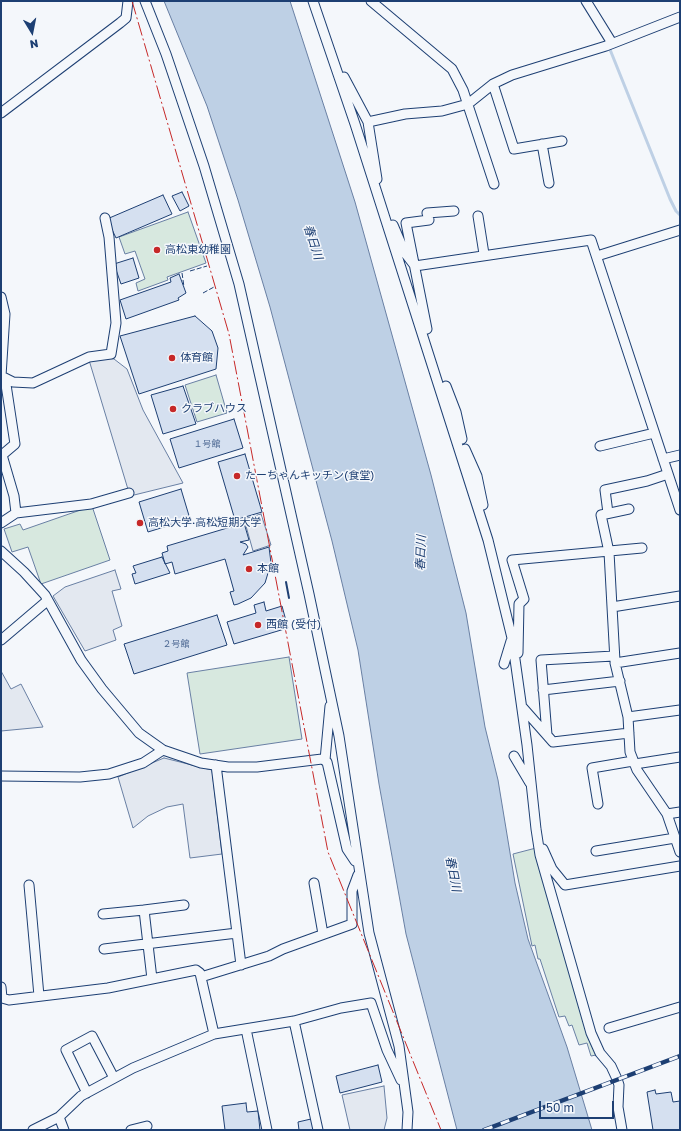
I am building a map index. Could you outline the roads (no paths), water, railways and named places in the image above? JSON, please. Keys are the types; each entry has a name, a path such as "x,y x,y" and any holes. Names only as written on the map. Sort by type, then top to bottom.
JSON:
{"street":[{"path":"1,113 126,18 128,1"},
{"path":"144,1 166,54 204,166 239,284 339,736 358,870 369,933 399,1046 408,1112 407,1130"},
{"path":"313,1 429,352 438,372"},
{"path":"318,1 320,22"},
{"path":"371,1 452,69 463,90 494,184"},
{"path":"586,1 612,43"},
{"path":"368,122 405,114 442,111 468,104 493,84 512,75 612,43 680,17"},
{"path":"336,67 341,72 368,122 381,204 389,215 405,253 415,266"},
{"path":"493,84 514,149 562,141"},
{"path":"542,144 550,183"},
{"path":"454,211 427,213 429,220 406,223 424,320 438,372 462,446 512,638 532,786 537,838 592,1033 600,1052 611,1066 617,1078 619,1085 618,1107 622,1130"},
{"path":"478,216 484,254"},
{"path":"3,377 13,382 33,383 89,357 110,354 116,323 109,237 105,218"},
{"path":"597,256 680,230"},
{"path":"415,266 484,254 591,240 680,508"},
{"path":"1,297 5,314 3,377 15,444 2,455 14,496 16,513"},
{"path":"429,352 430,340"},
{"path":"600,446 654,433"},
{"path":"663,459 680,455"},
{"path":"608,513 605,490 647,481 668,474"},
{"path":"1,523 16,513 91,504 129,493"},
{"path":"629,509 601,515 608,552 615,659 628,717 630,752 634,762 667,814 680,852"},
{"path":"514,657 518,653 519,604 524,599 512,560 642,548"},
{"path":"1,551 24,572 47,601 81,660 102,689 139,733 163,750 201,763 216,765 257,767 322,759 325,760"},
{"path":"612,607 680,596"},
{"path":"1,640 47,601"},
{"path":"504,664 512,638"},
{"path":"547,735 541,660 615,659 680,653"},
{"path":"543,690 620,681"},
{"path":"201,977 241,965 352,924 352,891 358,870 347,849 327,762 325,760 331,698"},
{"path":"522,707 553,742 629,733"},
{"path":"628,717 680,710"},
{"path":"1,776 80,777 109,774 143,763 163,750"},
{"path":"514,756 532,786"},
{"path":"598,804 592,768 680,757"},
{"path":"216,765 241,965"},
{"path":"667,814 680,812"},
{"path":"537,838 552,869 565,885 680,866"},
{"path":"596,851 675,838"},
{"path":"314,883 323,934"},
{"path":"30,885 38,996"},
{"path":"103,914 184,905"},
{"path":"144,910 152,979"},
{"path":"104,949 237,933"},
{"path":"1,986 2,998 9,1000 108,988 196,970 201,977 214,1034"},
{"path":"33,1130 59,1117 87,1093 114,1078 133,1068 214,1034 294,1021 341,1008 371,1003 387,1050 405,1088"},
{"path":"610,1028 680,1007"},
{"path":"294,1021 318,1130"},
{"path":"246,1029 267,1130"},
{"path":"87,1093 66,1050 92,1036 114,1078"},
{"path":"59,1117 64,1130"},
{"path":"131,1130 148,1126"}],"water":[{"name":"春日川","path":"164,1 290,1 355,202 431,475 466,613 485,727 498,780 515,883 528,939 567,1047 592,1130 457,1130 406,934 379,784 358,650 332,541 270,307 238,200 207,106"}],"waterway":[{"path":"609,47 670,199 676,211 680,215"}],"railway":[{"path":"484,1130 680,1056"}],"place":[{"name":"高松東幼稚園","path":"157,250"},
{"name":"体育館","path":"172,358"},
{"name":"クラブハウス","path":"173,409"},
{"name":"たーちゃんキッチン(食堂)","path":"237,476"},
{"name":"高松大学·高松短期大学","path":"140,523"},
{"name":"本館","path":"249,569"},
{"name":"西館 (受付)","path":"258,625"}]}
